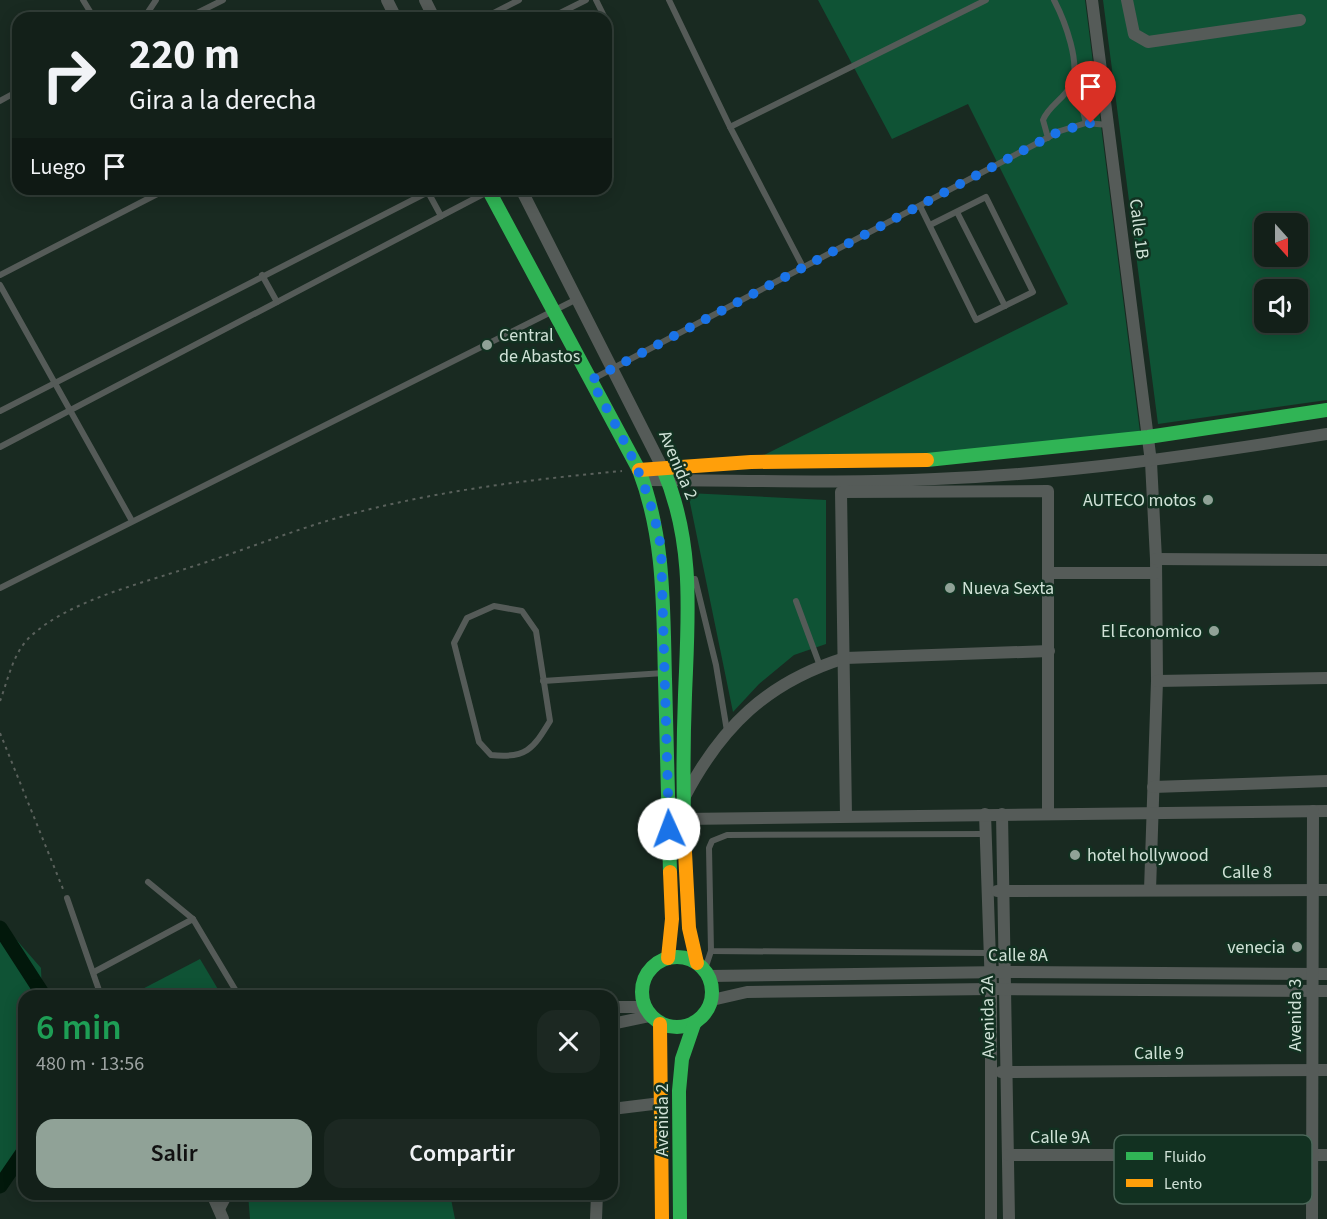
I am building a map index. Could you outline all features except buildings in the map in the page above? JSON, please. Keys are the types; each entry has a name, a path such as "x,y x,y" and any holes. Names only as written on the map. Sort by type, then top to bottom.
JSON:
{"street":[{"name":"Calle 1B","path":"1092,0 1151,462 1156,559 1157,681 1150,890"},
{"path":"1127,0 1134,34 1148,42 1300,20"},
{"name":"Avenida 2","path":"493,195 642,475 655,514 661,548 665,673 672,919 668,958"},
{"name":"Avenida 2","path":"524,195 666,474 685,539 688,592 682,801 690,944 704,969"},
{"path":"666,474 751,462 936,460 1148,437 1327,410"},
{"path":"642,475 855,482 937,479 1151,462 1327,434"},
{"path":"846,816 841,492 1048,491 1048,813"},
{"path":"1156,559 1327,560"},
{"path":"1048,573 1156,573"},
{"path":"682,801 699,769 727,730 784,682 820,666 845,658 1049,651"},
{"path":"1157,681 1327,678"},
{"path":"1153,787 1327,781"},
{"name":"Avenida 3","path":"1312,1219 1313,811"},
{"path":"683,819 1327,811"},
{"name":"Avenida 2A","path":"985,814 991,989 991,1219"},
{"name":"Avenida 2A","path":"1002,814 1009,1219"},
{"name":"Calle 8","path":"987,891 1327,890"},
{"path":"618,1008 652,1016 683,1028 694,1024 702,1018 712,1000 704,969 688,958 668,958 648,972 643,983 652,1016"},
{"name":"Calle 8A","path":"704,969 1327,974"},
{"name":"Calle 8A","path":"712,1000 747,992 991,989 1327,991"},
{"path":"618,1023 652,1016"},
{"name":"Avenida 2","path":"652,1016 661,1103 662,1219"},
{"name":"Avenida 2","path":"680,1219 679,1091 682,1059 694,1024"},
{"name":"Calle 9","path":"991,1072 1327,1070"},
{"path":"618,1108 661,1103"},
{"name":"Calle 9A","path":"1008,1155 1114,1155"},
{"name":"Calle 9A","path":"1312,1155 1327,1155"},
{"path":"215,1200 221,1214"},
{"path":"596,1219 597,1200"}],"lane":[{"path":"199,12 223,0"},
{"path":"496,12 519,0"},
{"path":"562,12 586,0"},
{"path":"669,0 730,127 803,267"},
{"path":"730,127 986,0"},
{"path":"1048,138 1042,125 1045,115 1071,87 1075,72 1073,50 1054,0"},
{"path":"1071,87 1086,123"},
{"path":"591,380 1048,138 1086,123 1108,124"},
{"path":"0,275 155,195"},
{"path":"0,411 262,275 423,195"},
{"path":"433,195 441,216"},
{"path":"0,447 481,195"},
{"path":"920,206 976,320 1033,292 986,197 930,225"},
{"path":"957,212 1005,306"},
{"path":"262,275 277,302"},
{"path":"0,285 132,521"},
{"path":"0,588 577,299"},
{"path":"685,539 716,665 727,730"},
{"path":"796,601 820,666"},
{"path":"494,606 522,611 536,631 543,681 550,721 534,746 513,757 491,755 479,742 454,643 467,618 494,606"},
{"path":"543,681 665,673"},
{"path":"704,969 711,951 709,848 718,837 726,835 985,834"},
{"path":"148,882 193,919 235,990"},
{"path":"67,898 99,990"},
{"path":"94,972 193,919"},
{"path":"711,951 989,953"}],"path":[{"path":"0,701 21,647 39,629 66,613 135,585 331,519 430,497 528,479 642,475"},
{"path":"0,733 67,898"}],"green space":[{"path":"818,0 1085,0 1140,432 972,454 762,456 1068,304 968,104 892,139"},
{"path":"1103,0 1327,0 1327,400 1158,424"},
{"path":"688,493 826,500 826,644 794,655 759,684 733,712"},
{"path":"0,921 41,968 42,990 18,990 18,1151 0,1182"},
{"path":"200,959 218,990 141,990"},
{"path":"248,1200 451,1200 455,1219 250,1219"}],"waterway":[{"path":"0,928 40,990"},
{"path":"0,1186 18,1160"}],"traffic: fast":[{"path":"491,195 639,470 648,496 658,547 663,599 670,872"},
{"path":"927,460 1148,437 1327,410"},
{"path":"663,469 680,525 687,581 684,715 685,852"},
{"path":"684,957 697,963 706,972 710,978 712,992 710,1006 702,1017 691,1025 670,1027 652,1017 644,1006 642,985 652,967 663,959 684,957"},
{"path":"680,1219 679,1091 682,1059 694,1024"}],"traffic: slow":[{"path":"639,470 751,462 927,460"},
{"path":"685,852 689,928 697,963"},
{"path":"668,958 672,919 670,872"},
{"path":"660,1024 662,1219"}],"place":[{"name":"Central de Abastos","path":"487,345"},
{"name":"AUTECO motos","path":"1208,500"},
{"name":"Nueva Sexta","path":"950,588"},
{"name":"El Economico","path":"1214,631"},
{"name":"hotel hollywood","path":"1075,855"},
{"name":"venecia","path":"1297,947"}],"route":[{"path":"669,829 661,548 655,514 644,480 591,380 1060,131 1091,123"}]}
